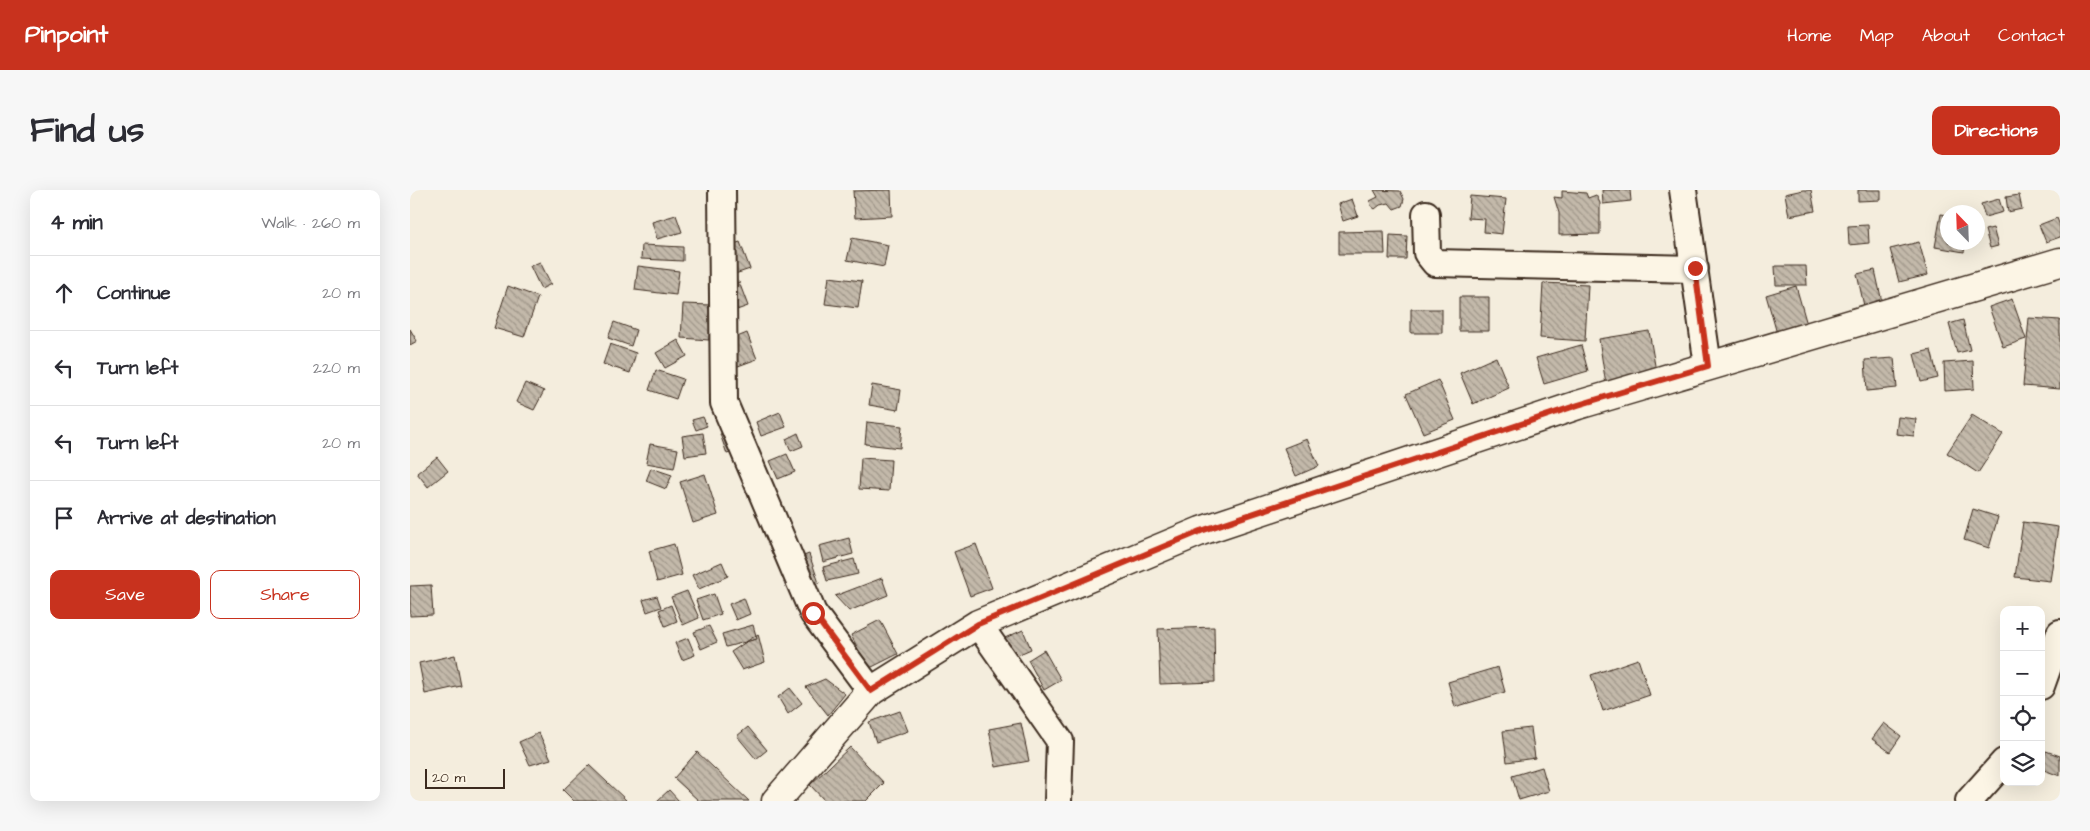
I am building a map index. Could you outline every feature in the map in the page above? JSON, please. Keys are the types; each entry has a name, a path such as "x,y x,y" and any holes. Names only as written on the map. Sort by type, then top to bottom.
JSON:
{"street":[{"path":"722,190 724,403 813,613 871,691"},
{"path":"1683,190 1708,366"},
{"path":"1426,214 1427,254 1434,263 1695,268"},
{"path":"776,801 871,691 978,624 1201,531 1578,405 2060,262"},
{"path":"978,624 1060,741 1058,801"},
{"path":"2045,675 2060,633"},
{"path":"1969,801 2000,766"}],"building":[{"path":"891,190 892,216 855,218 853,191"},
{"path":"1374,190 1400,191 1404,199 1402,206 1394,209 1389,203 1380,205 1375,209 1371,206 1370,201 1378,197"},
{"path":"1602,190 1630,190 1631,201 1603,204"},
{"path":"1811,190 1815,211 1789,216 1785,194"},
{"path":"1858,190 1881,190 1881,200 1858,201"},
{"path":"1562,191 1586,193 1588,198 1596,195 1600,203 1600,234 1559,235 1559,213 1554,197 1562,198"},
{"path":"2019,195 2022,209 2008,212 2006,197"},
{"path":"1470,196 1506,199 1502,234 1484,232 1485,219 1468,218"},
{"path":"1352,199 1358,216 1343,221 1338,204"},
{"path":"1999,199 2003,212 1985,217 1985,205 1981,204"},
{"path":"676,215 682,232 657,239 652,222"},
{"path":"2057,218 2060,226 2060,237 2046,242 2039,225"},
{"path":"1940,220 1940,248 1935,247"},
{"path":"1868,225 1869,243 1849,245 1848,226"},
{"path":"1993,228 1998,246 1990,248 1985,230"},
{"path":"1384,231 1385,254 1339,254 1339,232"},
{"path":"1390,235 1407,236 1406,259 1389,259"},
{"path":"852,238 888,245 884,267 847,260"},
{"path":"740,242 750,269 726,277 716,250"},
{"path":"1919,242 1928,275 1899,282 1890,249"},
{"path":"642,245 683,247 683,261 641,259"},
{"path":"540,262 551,284 541,289 530,266"},
{"path":"638,266 679,271 676,295 635,290"},
{"path":"1775,266 1806,266 1807,285 1776,285"},
{"path":"1875,270 1882,302 1864,306 1857,274"},
{"path":"829,277 862,281 858,308 825,304"},
{"path":"739,282 748,306 720,316 711,293"},
{"path":"1543,283 1588,285 1585,341 1540,338"},
{"path":"508,286 538,297 524,337 494,328"},
{"path":"1796,286 1808,328 1778,337 1766,295"},
{"path":"1459,297 1489,297 1489,331 1459,331"},
{"path":"2012,299 2026,339 2003,347 1989,307"},
{"path":"683,304 711,305 709,340 681,338"},
{"path":"1411,309 1442,309 1442,333 1411,333"},
{"path":"2029,318 2060,320 2060,389 2023,386"},
{"path":"1963,320 1970,350 1957,353 1949,324"},
{"path":"614,322 636,330 631,346 608,338"},
{"path":"410,329 417,341 410,345"},
{"path":"1649,331 1657,377 1606,385 1599,339"},
{"path":"747,333 757,359 730,369 720,344"},
{"path":"678,340 687,356 665,368 656,353"},
{"path":"610,344 636,353 630,373 603,364"},
{"path":"1581,345 1588,371 1544,384 1536,358"},
{"path":"1931,350 1938,378 1921,382 1914,354"},
{"path":"1496,357 1509,388 1473,404 1460,373"},
{"path":"1894,358 1897,388 1867,391 1865,360"},
{"path":"1973,361 1974,389 1945,391 1944,363"},
{"path":"656,370 683,379 676,399 649,390"},
{"path":"1438,380 1455,420 1423,433 1406,394"},
{"path":"525,383 544,391 534,410 516,402"},
{"path":"872,385 901,390 898,410 869,405"},
{"path":"780,412 786,427 761,436 756,422"},
{"path":"1972,415 2003,434 1978,473 1947,453"},
{"path":"703,417 707,426 696,430 692,420"},
{"path":"1898,417 1916,419 1914,436 1896,434"},
{"path":"867,422 902,426 900,448 865,444"},
{"path":"733,430 740,450 727,454 720,434"},
{"path":"703,433 706,453 685,456 682,436"},
{"path":"798,433 803,446 791,451 786,439"},
{"path":"1307,439 1319,466 1296,476 1284,448"},
{"path":"650,444 678,449 674,468 646,463"},
{"path":"787,454 795,472 778,479 770,461"},
{"path":"437,457 448,471 428,487 417,473"},
{"path":"861,458 891,460 889,491 859,489"},
{"path":"651,468 672,475 666,489 646,481"},
{"path":"705,474 718,515 693,523 680,482"},
{"path":"1973,509 1998,517 1989,548 1964,540"},
{"path":"2023,522 2058,527 2050,581 2015,577"},
{"path":"849,538 853,554 823,562 819,546"},
{"path":"674,544 682,575 657,582 649,551"},
{"path":"976,544 992,588 970,596 954,552"},
{"path":"809,554 819,583 800,589 790,561"},
{"path":"854,559 858,574 827,581 823,567"},
{"path":"722,562 728,576 699,589 692,575"},
{"path":"882,578 888,595 849,611 835,596"},
{"path":"431,585 433,615 410,616 410,586"},
{"path":"687,591 699,618 683,625 671,597"},
{"path":"714,594 721,614 703,620 696,600"},
{"path":"657,596 661,607 647,612 643,600"},
{"path":"744,598 750,614 736,620 729,604"},
{"path":"671,605 677,621 665,626 659,610"},
{"path":"880,620 898,654 868,669 851,635"},
{"path":"753,625 757,639 726,647 722,634"},
{"path":"709,626 717,642 701,649 694,632"},
{"path":"1214,627 1215,682 1160,684 1158,629"},
{"path":"1023,630 1031,649 1006,660 998,641"},
{"path":"758,634 765,662 742,670 731,652"},
{"path":"688,638 695,655 682,660 675,643"},
{"path":"1044,650 1061,680 1044,690 1028,660"},
{"path":"455,655 461,686 425,694 419,663"},
{"path":"1638,659 1650,695 1603,711 1591,675"},
{"path":"1498,667 1505,692 1455,707 1448,682"},
{"path":"825,679 845,694 828,715 806,687"},
{"path":"790,688 802,703 788,714 778,697"},
{"path":"900,711 908,731 876,742 869,722"},
{"path":"1021,723 1029,761 996,767 989,729"},
{"path":"1884,723 1901,736 1890,752 1872,739"},
{"path":"748,727 767,750 756,759 737,736"},
{"path":"1531,728 1535,758 1507,762 1503,731"},
{"path":"539,733 551,759 530,765 519,742"},
{"path":"850,747 884,783 866,801 825,801 810,785"},
{"path":"2046,751 2060,756 2060,776 2045,770"},
{"path":"697,752 749,801 699,801 674,778"},
{"path":"589,765 626,800 574,801 563,790"},
{"path":"1542,767 1549,791 1519,800 1512,776"},
{"path":"669,790 679,801 657,801"}],"route":[{"path":"813,613 871,691 978,624 1201,531 1578,405 1708,366 1695,268"}]}
